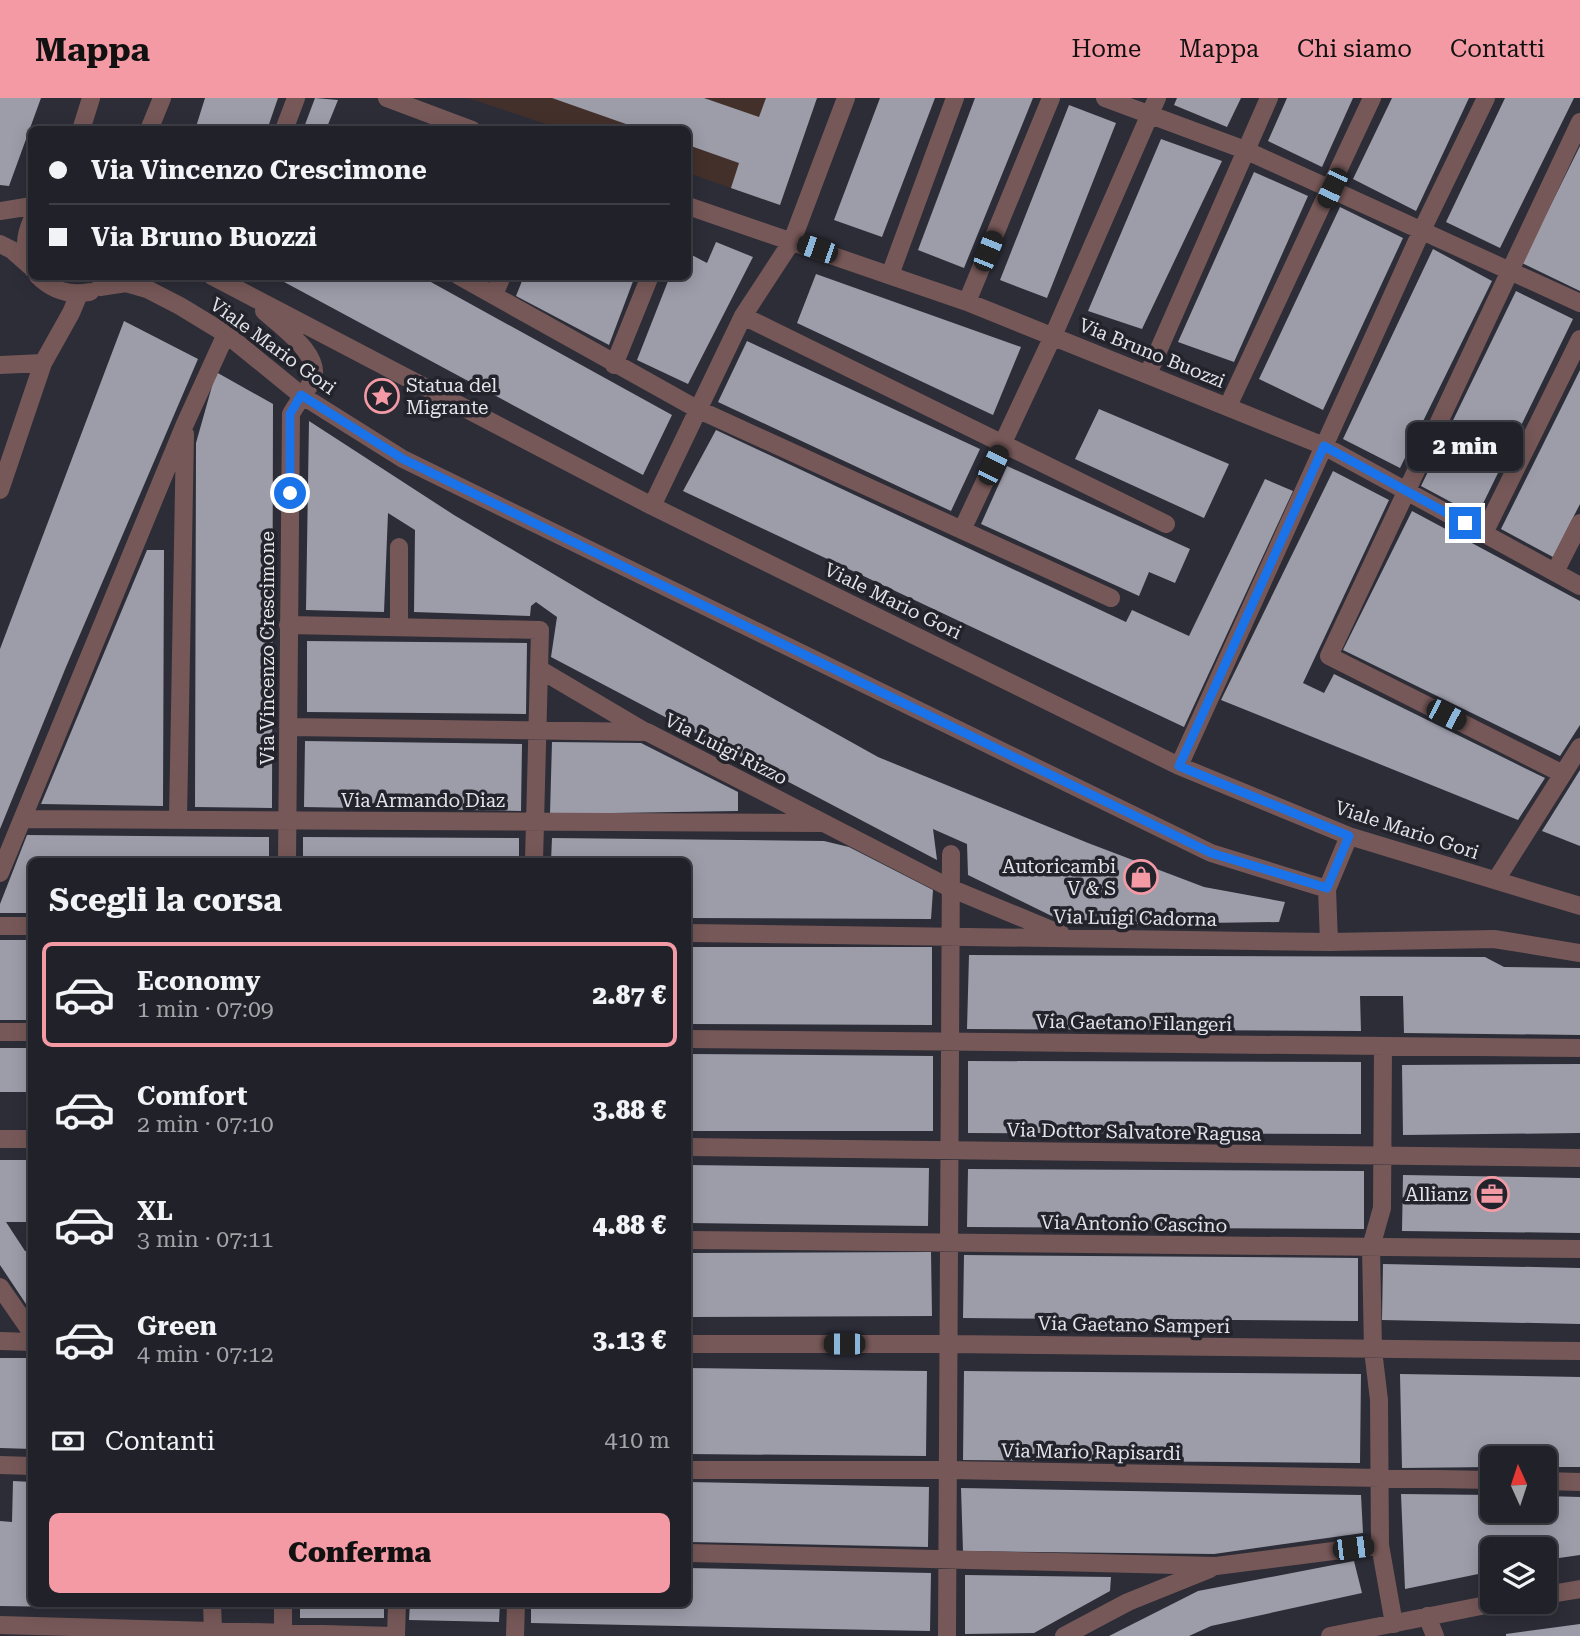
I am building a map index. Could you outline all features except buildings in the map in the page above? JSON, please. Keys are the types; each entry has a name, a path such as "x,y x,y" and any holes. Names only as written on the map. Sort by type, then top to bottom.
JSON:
{"street":[{"path":"82,126 91,98"},
{"path":"286,126 296,98"},
{"path":"387,98 426,105 465,126"},
{"path":"652,506 743,316 792,241 846,98"},
{"path":"890,275 956,98"},
{"path":"967,302 1051,98"},
{"path":"1105,98 1245,150 1580,303"},
{"path":"962,530 1053,336 1157,98"},
{"path":"1148,374 1269,98"},
{"path":"1228,406 1372,98"},
{"path":"1179,766 1422,230 1486,98"},
{"path":"150,126 157,100"},
{"path":"1563,774 1329,656 1580,122"},
{"path":"0,211 28,207"},
{"name":"Via Bruno Buozzi","path":"691,207 967,302 1324,446 1580,586"},
{"path":"28,229 25,250 28,258"},
{"path":"0,244 12,250 28,265"},
{"path":"0,490 43,363 79,294 51,287 44,280"},
{"path":"466,280 697,409 1111,598"},
{"path":"494,295 500,280"},
{"path":"614,365 648,280"},
{"name":"Viale Mario Gori","path":"79,294 107,282 126,283 147,289 226,334 301,395 403,459 1198,847 1327,888"},
{"name":"Viale Mario Gori","path":"233,282 250,297 652,506 1179,766 1349,836 1580,905"},
{"name":"Via Vincenzo Crescimone","path":"250,297 312,358 315,373 290,414 286,858"},
{"path":"743,316 1166,524"},
{"path":"0,873 185,424 226,334"},
{"path":"1484,533 1580,340"},
{"path":"0,365 43,363"},
{"path":"178,819 185,424"},
{"path":"1555,572 1580,523"},
{"path":"399,547 399,627"},
{"path":"288,625 540,630 534,858"},
{"path":"539,669 647,732"},
{"name":"Via Luigi Rizzo","path":"288,727 647,732 950,888 1071,939"},
{"path":"1496,880 1580,747"},
{"name":"Via Armando Diaz","path":"23,818 824,823"},
{"path":"1329,942 1327,888 1349,836"},
{"path":"947,1636 951,854"},
{"path":"0,926 28,926"},
{"name":"Via Luigi Cadorna","path":"691,933 1329,942 1494,939 1580,953"},
{"path":"0,1032 28,1032"},
{"name":"Via Gaetano Filangeri","path":"691,1039 1580,1048"},
{"path":"1383,1046 1382,1208 1371,1247 1373,1350 1379,1400 1380,1545 1394,1625"},
{"path":"0,1139 28,1139"},
{"name":"Via Dottor Salvatore Ragusa","path":"691,1147 1580,1158"},
{"name":"Via Antonio Cascino","path":"691,1240 1580,1248"},
{"path":"0,1287 28,1327"},
{"path":"0,1341 28,1342"},
{"name":"Via Gaetano Samperi","path":"691,1344 1580,1351"},
{"path":"0,1465 28,1466"},
{"name":"Via Mario Rapisardi","path":"691,1471 947,1471 1480,1480"},
{"path":"1558,1481 1580,1482"},
{"path":"691,1553 1216,1566 1380,1545"},
{"path":"1064,1636 1128,1602 1216,1566"},
{"path":"1557,1593 1580,1589"},
{"path":"1330,1636 1480,1606"},
{"path":"212,1607 213,1631"},
{"path":"283,1607 283,1635"},
{"path":"0,1625 394,1636 397,1607"},
{"path":"515,1636 516,1607"},
{"path":"1427,1616 1435,1636"}],"shaded area":[{"path":"468,98 817,98 780,205 691,174 691,126 552,126"}],"place":[{"name":"Statua del Migrante","path":"382,396"},
{"name":"Autoricambi V & S","path":"1141,877"},
{"name":"Allianz","path":"1492,1194"}],"route":[{"path":"290,493 290,414 301,395 403,459 1211,853 1327,888 1349,836 1179,766 1324,446 1465,523"}]}
